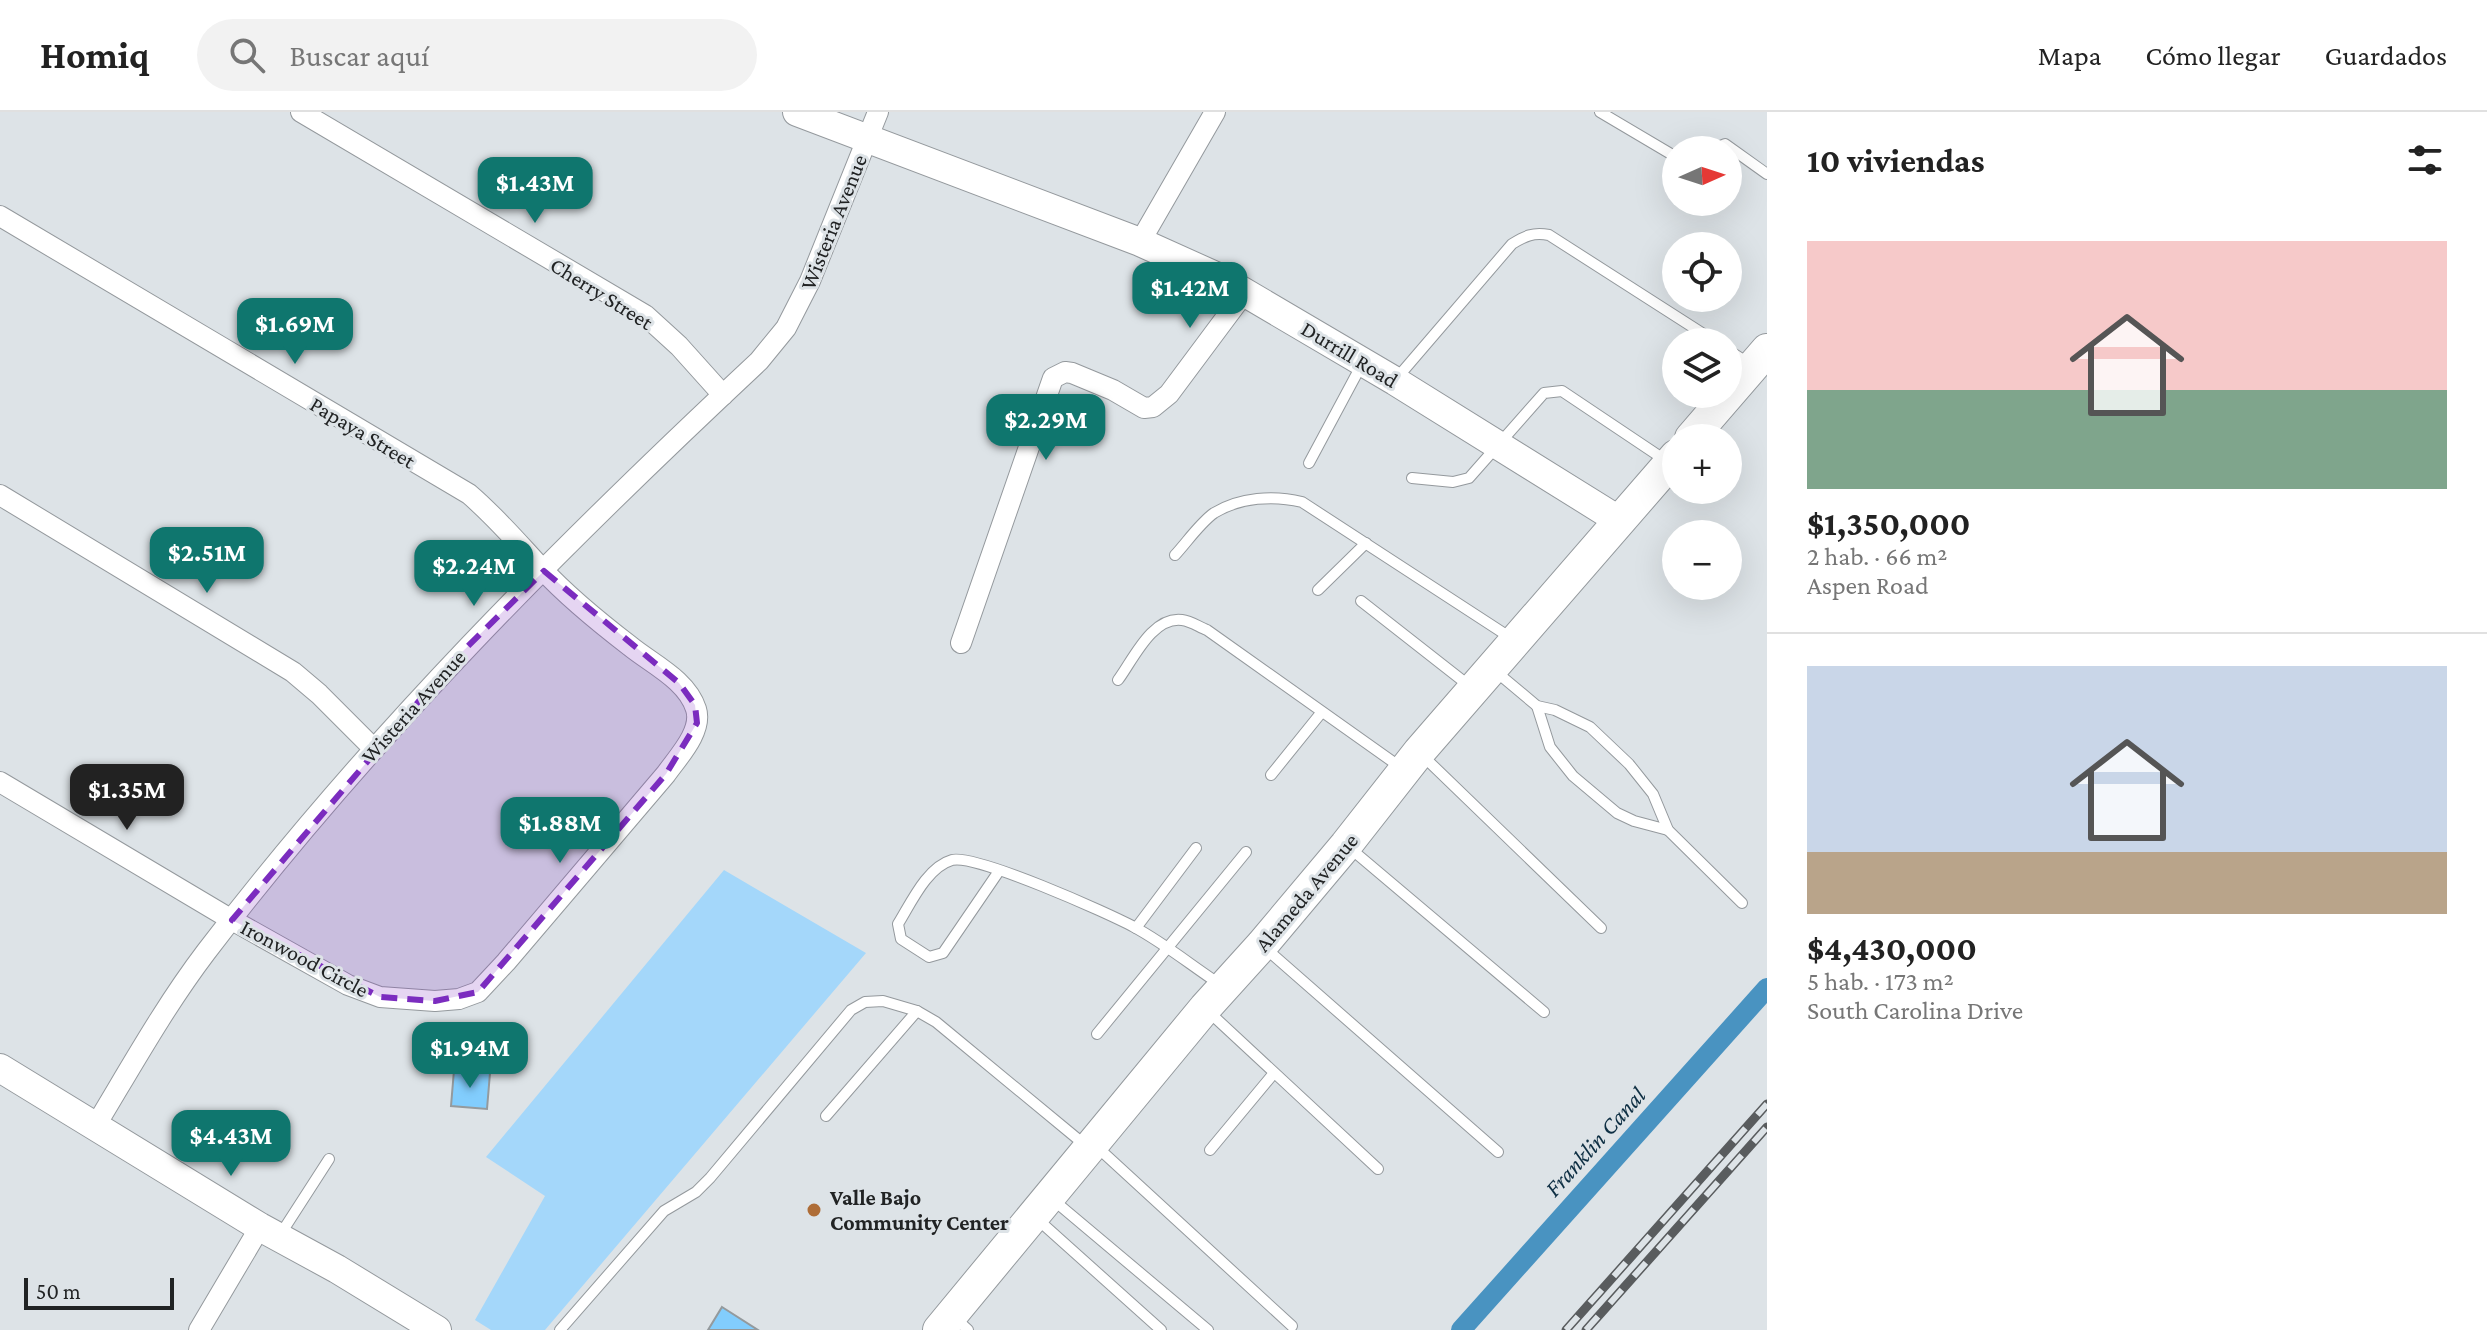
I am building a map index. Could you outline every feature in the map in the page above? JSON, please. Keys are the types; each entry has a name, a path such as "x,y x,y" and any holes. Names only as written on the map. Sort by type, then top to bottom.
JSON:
{"main road":[{"path":"1701,424 1749,355"},
{"name":"Alameda Avenue","path":"953,1325 1042,1206 1215,997 1346,845 1412,761 1662,473"}],"street":[{"name":"Cherry Street","path":"301,112 645,315 679,346 723,395"},
{"name":"Durrill Road","path":"797,112 1140,242 1245,292 1620,521"},
{"name":"Wisteria Avenue","path":"96,1125 181,989 232,920 373,748 454,660 759,361 786,328 843,203 878,112"},
{"path":"1140,242 1215,112"},
{"name":"Papaya Street","path":"0,216 469,494 514,536 544,571"},
{"path":"961,643 1053,378 1065,372 1072,373 1113,390 1144,408 1153,407 1169,394 1245,292"},
{"path":"0,495 293,672 373,748"},
{"name":"Ironwood Circle","path":"232,920 348,985 380,997 435,1001 459,999 478,992 506,962 666,774 689,741 697,723 695,705 679,683 606,627 544,571"},
{"path":"0,782 232,920"},
{"path":"0,1068 437,1330"},
{"path":"199,1330 270,1232"}],"lane":[{"path":"1600,112 1662,149"},
{"path":"1742,156 1767,174"},
{"path":"1395,381 1512,244 1527,235 1549,235 1694,328"},
{"path":"1309,463 1363,363"},
{"path":"1412,478 1461,481 1469,478 1544,393 1562,391 1662,453"},
{"path":"1175,555 1213,514 1238,502 1267,497 1302,502 1516,642"},
{"path":"1318,590 1366,543"},
{"path":"1361,601 1483,679 1537,706 1555,710 1590,727 1629,764 1653,794 1668,830 1742,903"},
{"path":"1118,680 1154,630 1170,621 1185,620 1207,630 1321,713 1412,761 1601,928"},
{"path":"1537,706 1550,747 1573,776 1617,813 1668,830"},
{"path":"1271,775 1321,713"},
{"path":"1346,845 1544,1012"},
{"path":"1136,928 1196,848"},
{"path":"1097,1034 1246,852"},
{"path":"999,871 943,953 929,957 901,939 898,924 938,866 954,859 999,871 1063,894 1136,928 1167,949 1215,997 1274,1073 1378,1169"},
{"path":"1262,945 1498,1152"},
{"path":"560,1330 664,1211 696,1192 710,1178 851,1010 865,1002 883,1001 917,1011 936,1022 1092,1147 1292,1326"},
{"path":"826,1116 917,1011"},
{"path":"1210,1150 1274,1073"},
{"path":"270,1232 329,1159"},
{"path":"1042,1206 1161,1330"},
{"path":"1042,1206 1208,1330"}],"highlighted area":[{"path":"544,571 679,683 695,705 697,723 666,774 478,992 435,1001 380,997 232,920 454,660"}],"shaded area":[{"path":"724,870 866,953 545,1330 491,1330 475,1320 545,1196 486,1157"}],"building":[{"path":"454,1070 490,1073 487,1109 451,1106"},
{"path":"722,1307 758,1330 708,1330"}],"waterway":[{"name":"Franklin Canal","path":"1461,1330 1767,988"}],"railway":[{"path":"1566,1330 1767,1104"},
{"path":"1586,1330 1767,1127"}],"place":[{"name":"Valle Bajo Community Center","path":"814,1210"}]}
